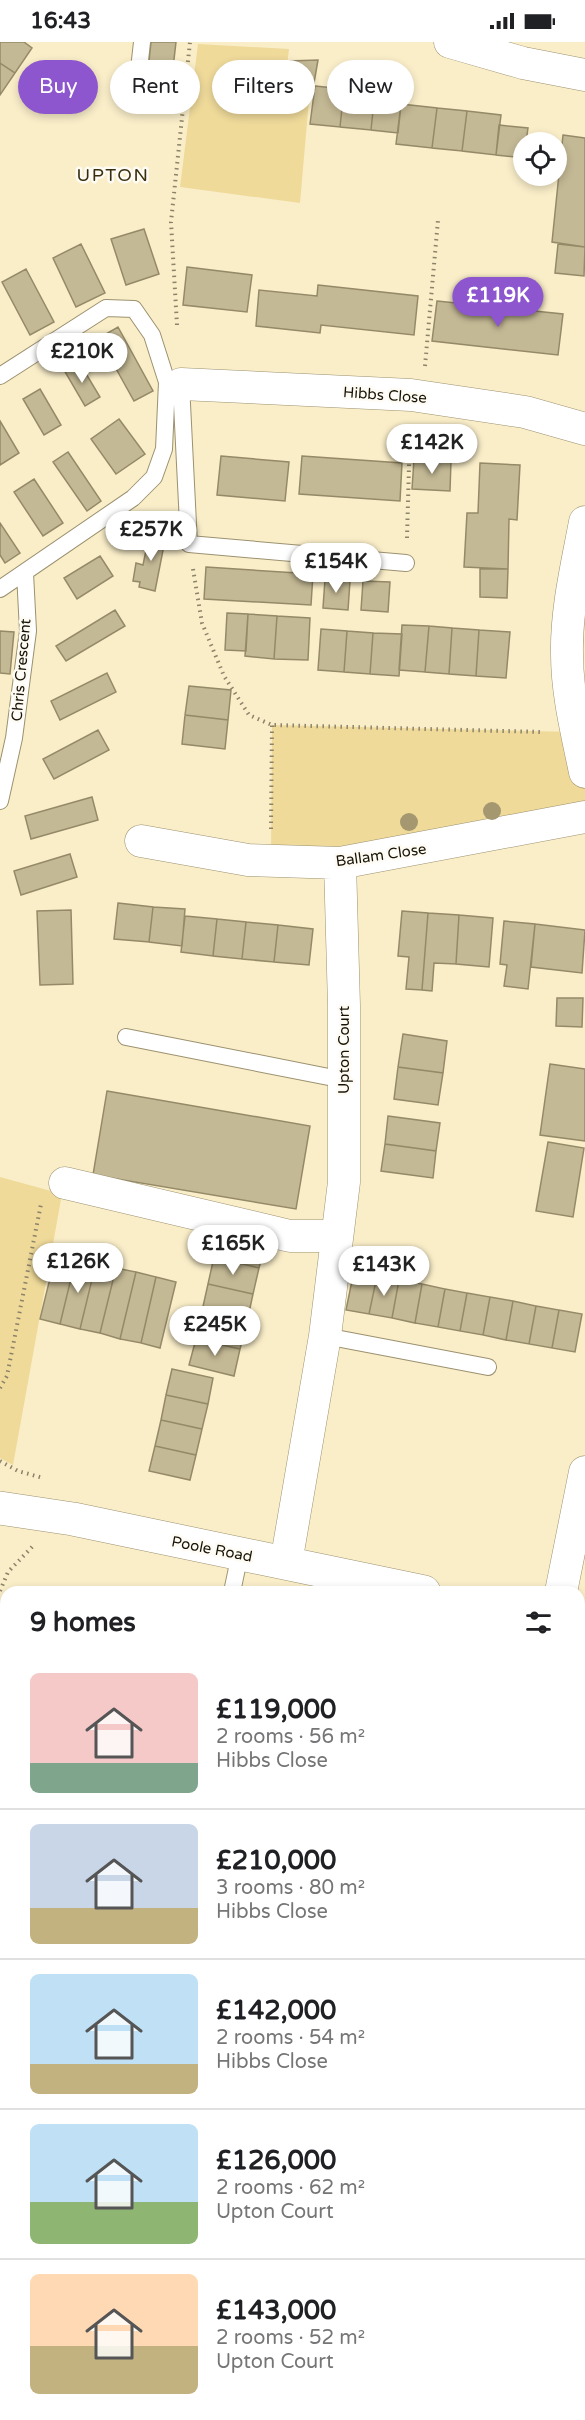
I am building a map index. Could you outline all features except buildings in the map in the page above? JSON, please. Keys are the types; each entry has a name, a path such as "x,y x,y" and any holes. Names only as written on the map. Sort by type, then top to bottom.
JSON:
{"main road":[{"name":"Poole Road","path":"0,1508 73,1519 286,1563 331,1582 368,1586"}],"street":[{"path":"450,42 523,63 585,75"},
{"name":"Hibbs Close","path":"174,383 417,396 525,412 585,429"},
{"path":"585,522 572,592 567,653 572,709 585,772"},
{"name":"Ballam Close","path":"141,842 213,855 340,863 585,817"},
{"name":"Upton Court","path":"286,1563 325,1336 344,1182 340,863"},
{"path":"53,1192 290,1236 338,1236"},
{"path":"562,1586 585,1472"}],"lane":[{"path":"140,60 142,42"},
{"path":"0,376 106,308 134,309 152,335 174,383 189,544 406,563"},
{"path":"0,589 133,498 154,477 164,449 174,383"},
{"name":"Chris Crescent","path":"0,801 14,738 28,631 24,573"},
{"path":"126,1037 344,1080"},
{"path":"325,1336 488,1367"},
{"path":"233,1586 240,1554"}],"path":[{"path":"177,326 171,222 190,42"},
{"path":"406,563 417,396 438,220"},
{"path":"189,544 202,623 224,676 249,715 272,725 577,732"},
{"path":"271,860 272,725"},
{"path":"0,1388 7,1376 53,1192"},
{"path":"0,1461 18,1471 48,1479"},
{"path":"2,1586 8,1572 38,1541"}],"shaded area":[{"path":"198,44 289,49 288,60 212,60 212,114 308,114 300,203 180,187 189,114 200,114 200,60 196,60"},
{"path":"272,725 577,732 585,772 585,817 271,860"},
{"path":"0,1177 62,1194 13,1465 0,1458"}],"district":[{"name":"UPTON","path":"113,175"}]}
